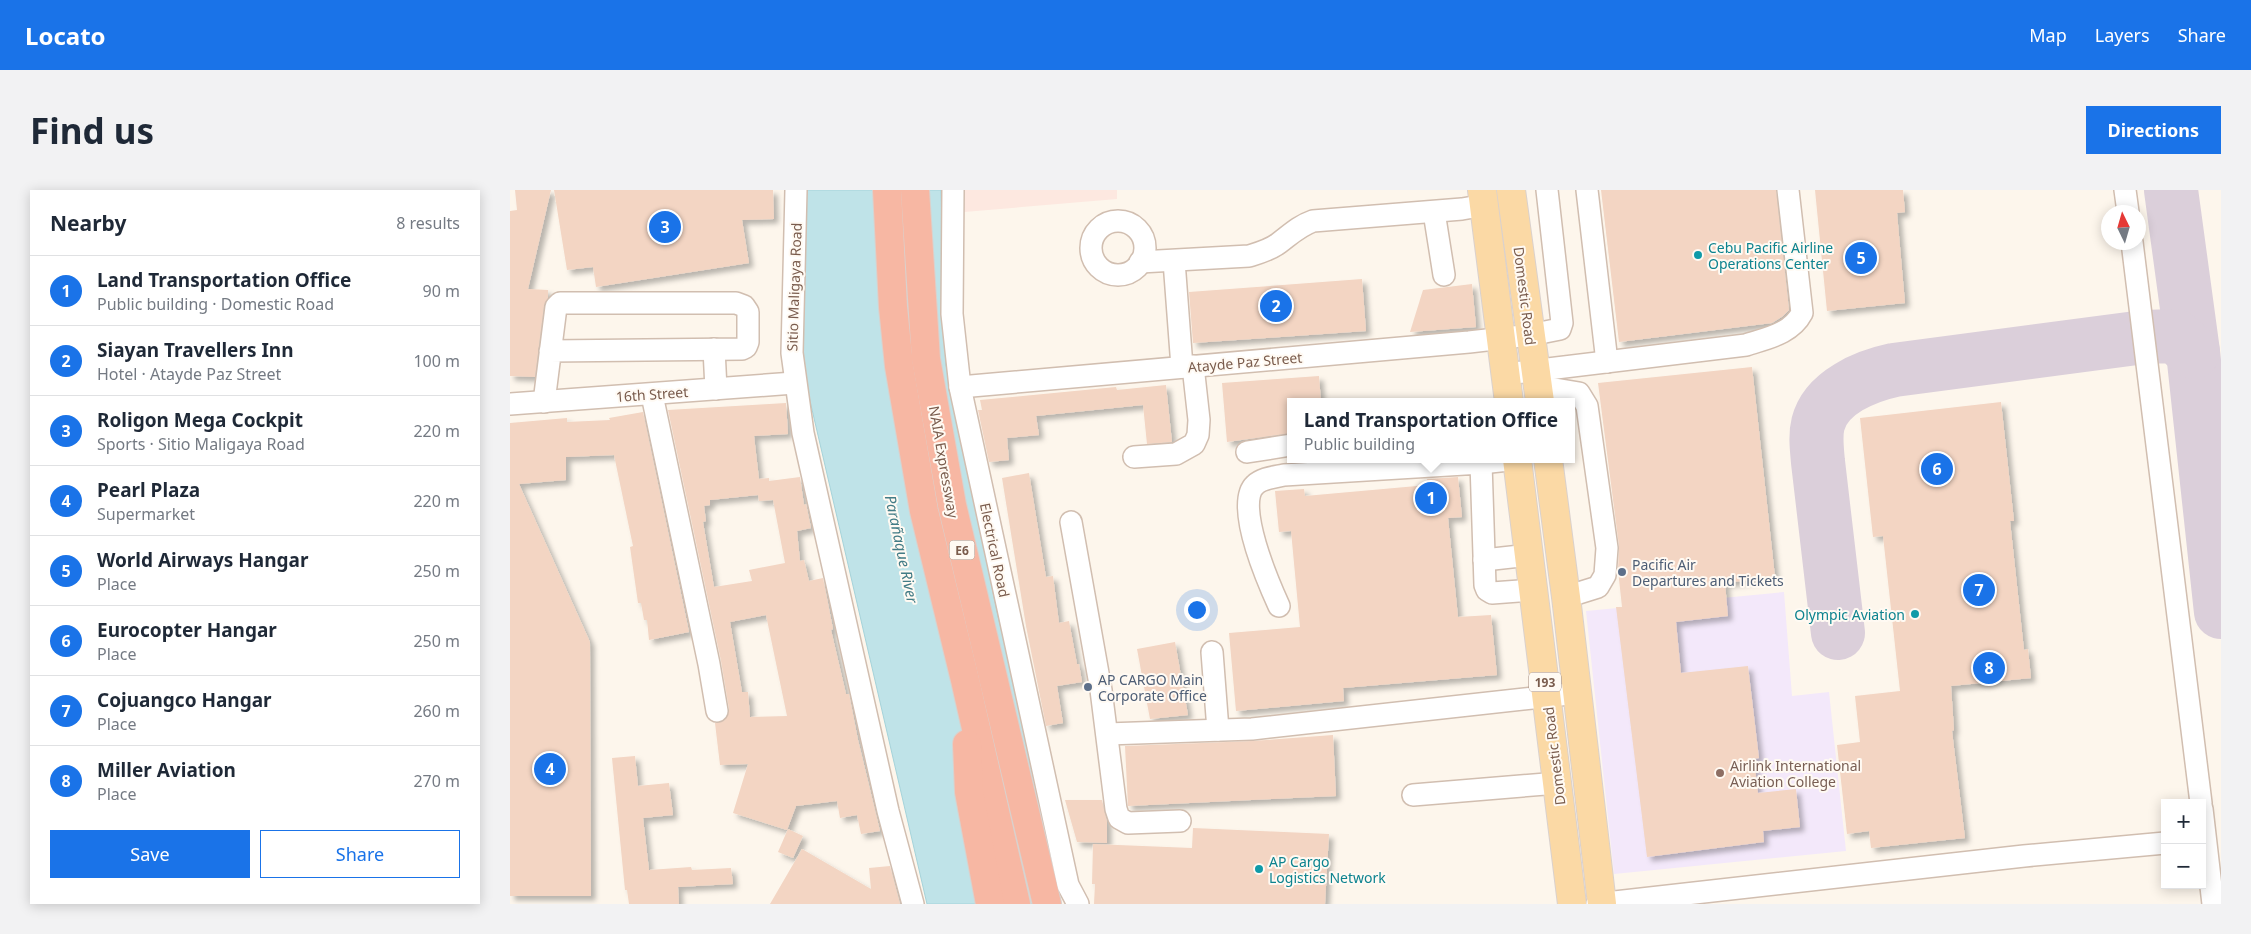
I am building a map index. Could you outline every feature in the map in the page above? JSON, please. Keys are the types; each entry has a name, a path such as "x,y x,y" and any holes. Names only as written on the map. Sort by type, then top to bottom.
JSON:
{"highway":[{"name":"NAIA Expressway","path":"887,190 893,307 899,366 924,511 1016,904"},
{"name":"NAIA Expressway","path":"915,190 926,359 952,505 1047,904"},
{"path":"965,680 969,792 990,904"}],"main road":[{"name":"Domestic Road","path":"1511,190 1537,386"},
{"name":"Domestic Road","path":"1484,198 1501,338 1505,394"},
{"name":"Domestic Road","path":"1518,463 1572,904"},
{"name":"193","path":"1549,463 1578,693 1602,904"}],"street":[{"name":"Sitio Maligaya Road","path":"796,190 792,353 794,383 803,433 888,811 913,904"},
{"name":"Electrical Road","path":"953,190 952,314 960,387 1068,885 1078,904"},
{"name":"Atayde Paz Street","path":"960,387 1530,336 1560,329 1562,325 1547,190"},
{"path":"1587,190 1607,362"},
{"path":"1505,394 1537,386 1607,362 1746,346 1782,333 1797,322 1802,313 1788,190"},
{"path":"2125,190 2127,205"},
{"path":"1140,262 1249,256 1264,252 1278,244 1294,230 1314,221 1434,212 1484,198"},
{"path":"1434,212 1444,275"},
{"path":"2133,250 2201,799"},
{"path":"1134,458 1176,454 1194,444 1198,435 1198,420 1188,367 1174,261"},
{"path":"544,402 550,351 556,307 560,303 736,303 744,306 748,312 748,342 746,347 742,349 550,351"},
{"path":"714,350 716,389"},
{"name":"16th Street","path":"510,404 794,383"},
{"path":"1537,386 1579,393 1587,406 1607,548 1605,575 1598,587 1566,597"},
{"path":"652,395 709,664 717,711"},
{"path":"1247,452 1287,447"},
{"path":"1279,606 1266,577 1252,533 1250,503 1251,490 1256,484 1284,475 1481,463 1484,560 1487,590 1492,593 1533,590"},
{"path":"1071,522 1107,734 1116,809 1119,818 1128,823 1180,821"},
{"path":"1484,560 1529,555"},
{"path":"1212,652 1218,730"},
{"path":"1107,734 1284,726 1547,698 1578,693"},
{"path":"1413,795 1558,784"},
{"path":"2206,829 2210,848 2214,904"},
{"path":"1597,904 1734,896 2161,843"}],"shaded area":[{"path":"965,190 1117,190 1117,199 964,212"},
{"name":"Airlink International Aviation College","path":"1784,592 1792,696 1829,692 1846,851 1614,874 1586,611"}],"water":[{"name":"Parañaque River","path":"799,190 941,190 946,365 998,616 1030,746 1061,904 927,904 804,375"}],"building":[{"path":"515,190 551,190 528,289 548,290 548,298 544,305 535,377 510,376 510,211 517,210"},
{"path":"554,190 773,190 774,219 742,220 749,263 596,287 593,267 567,270"},
{"name":"Cebu Pacific Airline Operations Center","path":"1601,190 1776,190 1789,310 1772,323 1619,342"},
{"path":"1815,190 1903,190 1905,212 1897,213 1905,303 1827,311"},
{"path":"1362,279 1366,331 1193,343 1189,292"},
{"path":"1472,284 1476,327 1410,332 1423,290"},
{"path":"1752,367 1775,577 1725,583 1728,616 1676,622 1681,673 1748,666 1759,758 1754,759 1758,793 1796,789 1800,827 1763,831 1764,842 1647,857 1616,607 1622,607 1618,570 1619,546 1598,383"},
{"path":"1319,376 1321,398 1287,398 1287,434 1227,442 1222,383"},
{"path":"1166,385 1172,442 1147,444 1143,405 1036,416 1039,435 1007,438 1009,460 989,462 978,410 982,410 980,400 1116,387 1117,390"},
{"path":"2001,402 2014,521 2010,521 2024,650 2028,649 2031,678 1951,686 1954,730 1952,731 1965,838 1871,848 1869,831 1847,834 1837,745 1860,742 1855,696 1900,691 1883,536 1873,537 1860,418"},
{"path":"786,403 788,434 754,436 759,479 769,478 769,481 800,477 804,505 806,504 811,528 797,531 800,561 804,560 809,581 823,578 833,629 831,630 846,694 849,694 880,831 861,834 857,815 840,818 837,801 796,806 787,830 733,813 748,764 720,765 715,723 725,720 729,709 721,661 668,410","holes":["758,495 759,501 773,500 785,563 749,570 752,581 714,587 703,522 706,521 704,506 710,505 710,500","766,615 787,716 750,717 748,692 742,692 730,622"]},
{"path":"643,412 689,632 649,640 647,620 644,620 641,603 638,603 630,547 633,546 614,455 566,457 566,480 519,484 590,642 591,896 510,896 510,423 567,418 567,422 610,420 609,418"},
{"path":"1029,473 1046,577 1053,576 1059,623 1069,621 1082,682 1057,686 1063,723 1046,726 1026,626 1002,478"},
{"path":"1458,477 1462,517 1448,518 1458,617 1491,615 1497,675 1343,688 1344,701 1236,711 1229,633 1300,627 1291,531 1279,532 1275,491 1304,489 1305,496 1428,485 1427,479"},
{"path":"1175,642 1188,715 1150,719 1137,649"},
{"path":"1333,735 1336,796 1128,806 1125,746 1252,741"},
{"path":"635,756 638,786 669,783 673,815 643,818 649,870 691,867 692,870 731,868 733,884 678,887 679,904 629,904 627,890 625,890 612,758"},
{"path":"1065,800 1102,800 1107,822 1107,843 1077,842"},
{"name":"AP Cargo Logistics Network","path":"1193,828 1329,834 1325,904 1094,904 1095,884 1092,884 1093,844 1192,848"},
{"path":"788,829 803,836 793,858 778,852"},
{"path":"802,849 871,889 869,868 890,866 900,904 770,904"}],"taxiway":[{"path":"2171,190 2193,352 2221,612"},
{"path":"1838,633 1816,438 1822,413 1838,394 1871,376 1894,370 2144,337 2175,336 2193,352"}],"place":[{"name":"Roligon Mega Cockpit","path":"665,227"},
{"name":"Cebu Pacific Airline Operations Center","path":"1698,255"},
{"name":"World Airways Hangar","path":"1861,258"},
{"name":"Siayan Travellers Inn","path":"1276,306"},
{"name":"Eurocopter Hangar","path":"1937,469"},
{"name":"Land Transportation Office","path":"1431,498"},
{"name":"Pacific Air Departures and Tickets","path":"1622,572"},
{"name":"Cojuangco Hangar","path":"1979,590"},
{"name":"Olympic Aviation","path":"1915,614"},
{"name":"Miller Aviation","path":"1989,668"},
{"name":"AP CARGO Main Corporate Office","path":"1088,687"},
{"name":"Pearl Plaza","path":"550,769"},
{"name":"Airlink International Aviation College","path":"1720,773"},
{"name":"AP Cargo Logistics Network","path":"1259,869"}]}
